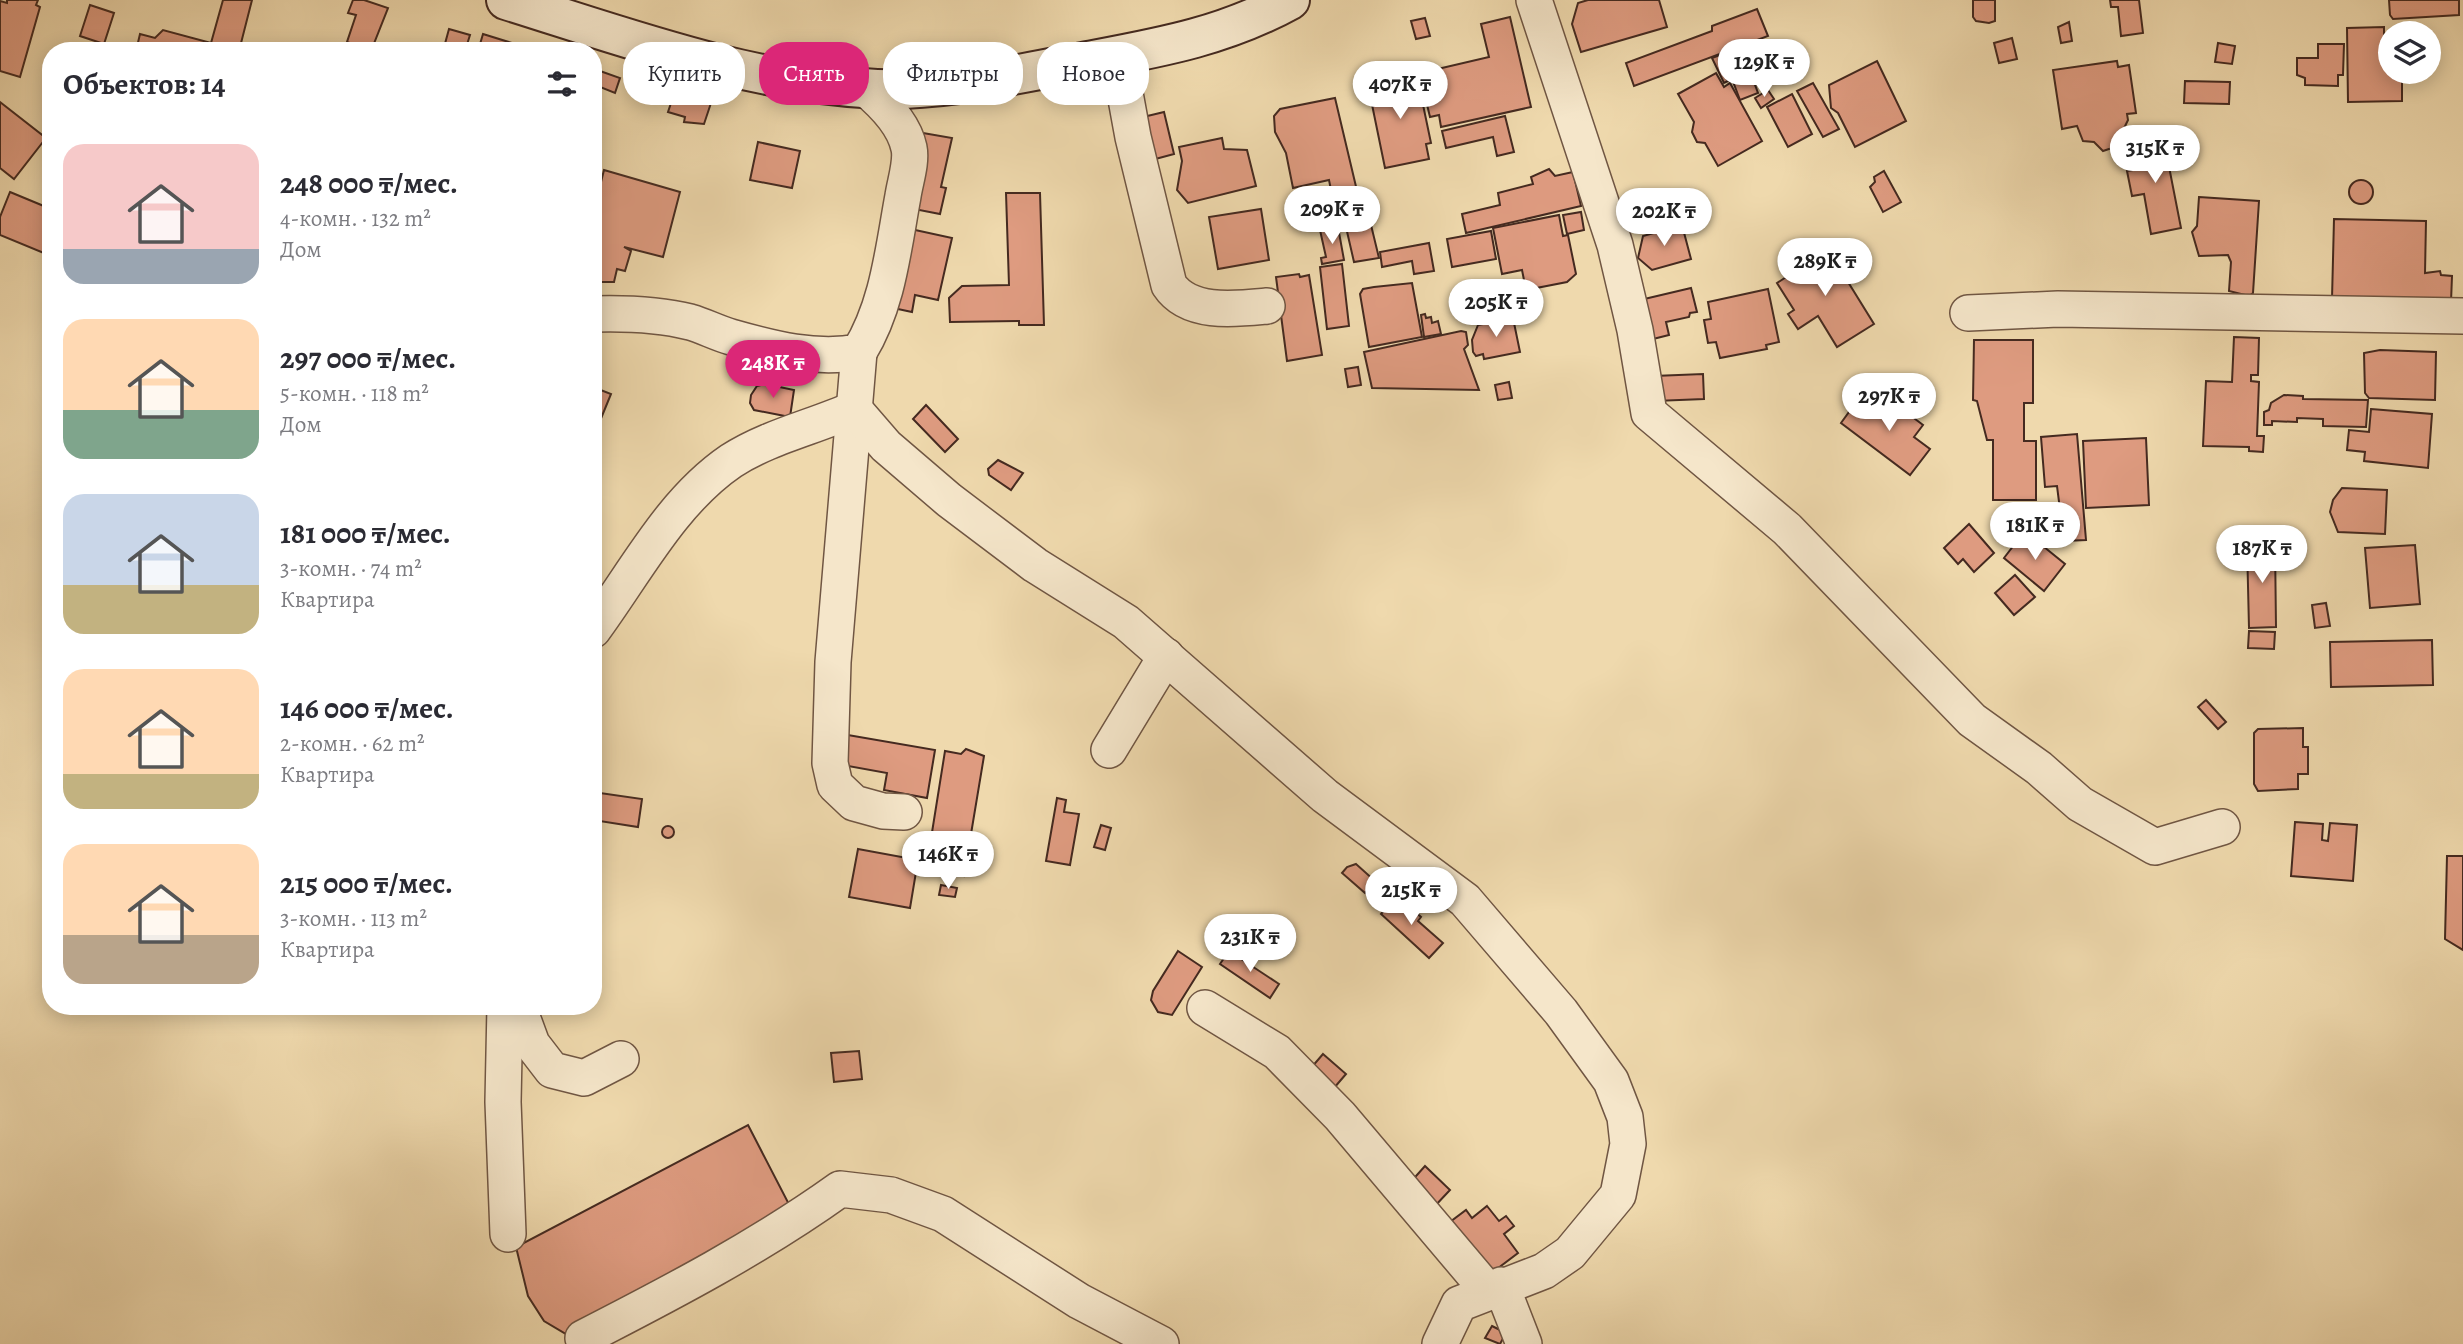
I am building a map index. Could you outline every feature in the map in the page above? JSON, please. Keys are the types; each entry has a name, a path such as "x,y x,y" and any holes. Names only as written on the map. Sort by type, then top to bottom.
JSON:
{"main road":[{"path":"506,0 759,74"},
{"path":"1149,50 1181,44 1279,3"},
{"path":"869,88 947,86 1037,70"}],"street":[{"path":"1534,0 1615,245 1635,330 1648,413 1787,529 1972,720 2039,768 2080,804 2155,847 2222,827"},
{"path":"869,91 884,104 898,124 910,149 888,282 872,331 859,352 833,662 830,763 835,785 854,803 883,811 904,812"},
{"path":"1127,105 1169,285 1185,302 1232,309 1267,306"},
{"path":"1968,313 2058,309 2463,316"},
{"path":"602,314 640,313 692,323 730,337 796,353 839,356 859,352"},
{"path":"602,617 672,518 705,482 732,461 764,445 854,409"},
{"path":"854,409 886,446 949,500 1035,565 1126,622 1325,796 1465,900 1561,1012 1611,1081 1626,1117 1628,1144 1618,1195 1570,1253 1544,1272 1483,1293 1440,1344"},
{"path":"1109,750 1166,656"},
{"path":"1205,1008 1277,1052 1340,1116 1462,1261 1483,1293 1524,1344"},
{"path":"505,1015 504,1121 508,1234"},
{"path":"521,1015 532,1044 552,1070 584,1078"},
{"path":"504,1121 518,1102 534,1089 552,1082 584,1078 621,1059"},
{"path":"583,1338 674,1292 794,1222 840,1189 891,1195 943,1214 1079,1301 1161,1344"}],"building":[{"path":"7,0 38,0 36,5 40,7 20,77 0,71 0,1 7,3"},
{"path":"223,0 252,0 241,42 211,42"},
{"path":"353,0 364,0 388,8 375,42 347,42 356,15 348,13"},
{"path":"1588,0 1659,0 1667,27 1581,52 1572,24 1578,3"},
{"path":"1973,0 1995,0 1995,21 1976,21 1973,17"},
{"path":"2110,0 2139,0 2143,33 2121,36 2118,7 2111,7"},
{"path":"2389,0 2459,0 2459,15 2393,19 2390,15"},
{"path":"90,5 114,13 105,42 80,36"},
{"path":"1757,9 1768,36 1634,86 1626,63 1712,31 1712,26"},
{"path":"1510,17 1531,107 1441,127 1439,115 1430,117 1424,92 1433,90 1429,71 1489,57 1481,24"},
{"path":"1425,18 1430,36 1416,39 1411,21"},
{"path":"2069,22 2072,41 2061,43 2058,27"},
{"path":"2378,27 2378,84 2402,84 2402,101 2348,102 2347,28"},
{"path":"449,29 470,35 468,42 445,42"},
{"path":"163,30 207,42 138,42 140,34 155,38"},
{"path":"483,34 509,42 481,42"},
{"path":"2012,38 2017,59 1999,63 1994,43"},
{"path":"2218,43 2235,46 2232,64 2215,62"},
{"path":"2318,44 2344,44 2343,75 2338,75 2338,86 2305,85 2305,78 2297,75 2297,58 2318,58"},
{"path":"1741,47 1758,93 1740,100 1732,79 1724,83 1712,58"},
{"path":"1877,61 1906,121 1855,147 1838,113 1831,108 1829,85"},
{"path":"2117,61 2118,67 2129,65 2136,113 2127,114 2128,120 2115,147 2103,151 2094,142 2083,141 2077,126 2062,129 2053,70"},
{"path":"602,72 620,78 615,93 602,88"},
{"path":"1716,73 1724,87 1730,83 1762,141 1718,166 1705,143 1697,142 1692,132 1694,122 1678,94"},
{"path":"1417,76 1431,143 1426,144 1429,159 1385,168 1368,85"},
{"path":"2185,81 2230,82 2229,104 2184,103"},
{"path":"1813,83 1839,129 1823,137 1797,91"},
{"path":"1768,90 1774,99 1761,108 1755,98"},
{"path":"1792,94 1812,134 1788,147 1767,107"},
{"path":"1335,98 1358,195 1333,200 1329,180 1293,188 1286,153 1275,132 1274,116 1280,109"},
{"path":"0,102 42,135 42,143 14,179 0,168"},
{"path":"670,105 710,105 704,124 684,122 685,117 668,112"},
{"path":"1164,112 1174,154 1148,161 1139,118"},
{"path":"1505,116 1514,152 1497,156 1493,137 1446,148 1442,131"},
{"path":"923,133 952,138 941,187 946,188 940,214 914,209 912,187"},
{"path":"2163,136 2181,228 2151,234 2144,194 2132,196 2127,171 2140,169 2135,141"},
{"path":"1222,138 1224,149 1247,150 1256,186 1188,203 1177,190 1182,161 1179,147"},
{"path":"758,142 800,151 792,188 750,180"},
{"path":"1549,169 1555,176 1573,172 1581,206 1466,233 1462,214 1500,205 1498,193 1533,184 1531,177"},
{"path":"604,170 680,192 663,257 624,247 631,251 625,271 617,269 614,282 602,282"},
{"path":"1884,171 1901,202 1883,212 1870,187 1875,182 1874,177"},
{"path":"2361,180 2372,187 2373,192 2366,203 2361,204 2350,197 2349,192 2356,181"},
{"path":"10,192 42,205 42,252 0,235 0,217"},
{"path":"1006,193 1040,193 1044,325 1019,325 1019,321 950,322 949,298 962,286 1009,285"},
{"path":"1364,196 1379,258 1354,262 1340,201"},
{"path":"2199,197 2259,201 2253,293 2249,296 2229,291 2231,262 2228,255 2199,256 2192,232 2197,226"},
{"path":"1261,209 1269,260 1218,269 1209,217"},
{"path":"1581,212 1584,230 1567,234 1563,215"},
{"path":"1559,215 1563,236 1568,235 1576,274 1567,282 1526,290 1522,270 1502,274 1493,228"},
{"path":"2334,219 2426,221 2425,273 2440,271 2441,275 2452,276 2451,302 2332,299"},
{"path":"1682,225 1691,259 1652,270 1638,258 1643,236"},
{"path":"1338,227 1344,260 1322,264 1321,258 1326,257 1320,230"},
{"path":"906,228 952,238 938,300 915,295 912,312 893,308"},
{"path":"1491,231 1496,259 1452,267 1447,239"},
{"path":"1429,243 1434,271 1414,274 1412,261 1382,267 1380,252"},
{"path":"1827,248 1874,324 1837,347 1818,316 1798,329 1788,314 1794,310 1777,283 1797,270 1793,263 1809,253 1812,258"},
{"path":"1342,264 1349,326 1327,329 1320,267"},
{"path":"1299,274 1300,277 1309,275 1322,355 1287,361 1276,277"},
{"path":"1412,283 1422,337 1369,347 1360,294 1363,289"},
{"path":"1691,288 1697,312 1690,313 1689,317 1666,322 1669,335 1649,340 1640,300"},
{"path":"1768,289 1779,342 1766,345 1767,349 1720,358 1716,342 1708,343 1704,320 1711,319 1708,302"},
{"path":"1425,314 1426,318 1431,317 1432,323 1438,321 1441,334 1424,337 1421,315"},
{"path":"1513,318 1520,352 1484,359 1483,354 1476,356 1472,340 1478,325"},
{"path":"1466,332 1468,345 1464,349 1479,390 1372,388 1364,352"},
{"path":"2234,337 2259,338 2258,375 2251,375 2251,381 2259,382 2257,436 2264,436 2263,452 2249,451 2249,447 2203,446 2206,381 2232,382"},
{"path":"1974,340 2033,340 2033,403 2024,403 2024,441 2036,441 2036,500 1993,500 1993,440 1987,440 1977,401 1973,400"},
{"path":"2380,350 2436,352 2435,400 2369,398 2365,393 2364,353"},
{"path":"1358,367 1361,385 1348,387 1345,369"},
{"path":"1703,374 1704,399 1655,401 1654,376"},
{"path":"1509,382 1512,398 1498,400 1495,385"},
{"path":"765,384 794,390 790,417 754,410 750,403 751,395 757,386"},
{"path":"602,390 611,394 602,416"},
{"path":"2284,395 2303,396 2303,399 2368,400 2366,427 2323,426 2323,419 2297,418 2297,422 2272,421 2272,425 2264,425 2264,412 2269,410 2271,403"},
{"path":"1886,397 1923,425 1914,437 1930,449 1910,475 1841,423 1857,401 1874,414"},
{"path":"926,405 958,439 945,452 913,419"},
{"path":"2371,409 2432,414 2428,468 2364,461 2365,452 2347,450 2349,430 2369,432"},
{"path":"2077,434 2086,540 2064,541 2057,486 2045,487 2041,437"},
{"path":"2146,438 2149,505 2086,508 2083,441"},
{"path":"998,460 1023,473 1011,490 989,475 988,469"},
{"path":"2342,488 2387,490 2385,534 2338,532 2330,512 2333,500"},
{"path":"1969,524 1994,553 1974,572 1963,559 1958,564 1944,548"},
{"path":"2021,536 2034,546 2038,542 2065,564 2044,591 2004,558"},
{"path":"2275,543 2276,627 2249,628 2247,544"},
{"path":"2415,545 2420,604 2370,608 2365,548"},
{"path":"2015,575 2035,597 2014,615 1995,593"},
{"path":"2326,603 2330,626 2315,628 2312,605"},
{"path":"2249,631 2275,632 2274,649 2248,648"},
{"path":"2432,640 2433,685 2331,687 2330,642"},
{"path":"2206,700 2226,722 2218,729 2198,707"},
{"path":"2303,728 2303,747 2308,747 2308,774 2298,774 2298,789 2258,791 2254,784 2254,733 2258,729"},
{"path":"842,734 935,750 927,798 884,790 887,773 837,764"},
{"path":"966,749 984,756 964,876 926,870 945,751 961,754"},
{"path":"602,793 642,799 638,827 602,821"},
{"path":"1057,798 1066,800 1064,812 1079,814 1070,865 1046,861"},
{"path":"2295,822 2323,824 2322,840 2328,841 2330,823 2357,825 2353,881 2291,876"},
{"path":"1101,825 1111,828 1105,850 1094,847"},
{"path":"663,827 673,827 673,837 663,837"},
{"path":"858,849 918,860 910,908 849,897"},
{"path":"2447,856 2463,856 2463,950 2445,939"},
{"path":"1356,864 1375,881 1365,893 1342,873 1347,867"},
{"path":"941,885 957,888 955,897 939,895"},
{"path":"1397,896 1421,917 1418,921 1443,943 1429,958 1381,914"},
{"path":"1178,951 1202,967 1172,1015 1158,1012 1151,1000 1153,991"},
{"path":"1229,951 1279,984 1270,998 1220,964"},
{"path":"859,1051 862,1079 834,1082 831,1053"},
{"path":"1323,1054 1346,1074 1328,1095 1305,1075"},
{"path":"748,1125 794,1214 566,1334 544,1321 528,1296 516,1247"},
{"path":"1425,1166 1450,1190 1433,1208 1408,1185"},
{"path":"1487,1206 1499,1221 1506,1216 1514,1226 1504,1234 1518,1253 1485,1278 1446,1225 1466,1210 1472,1218"},
{"path":"1492,1326 1506,1333 1500,1344 1485,1338"}]}
